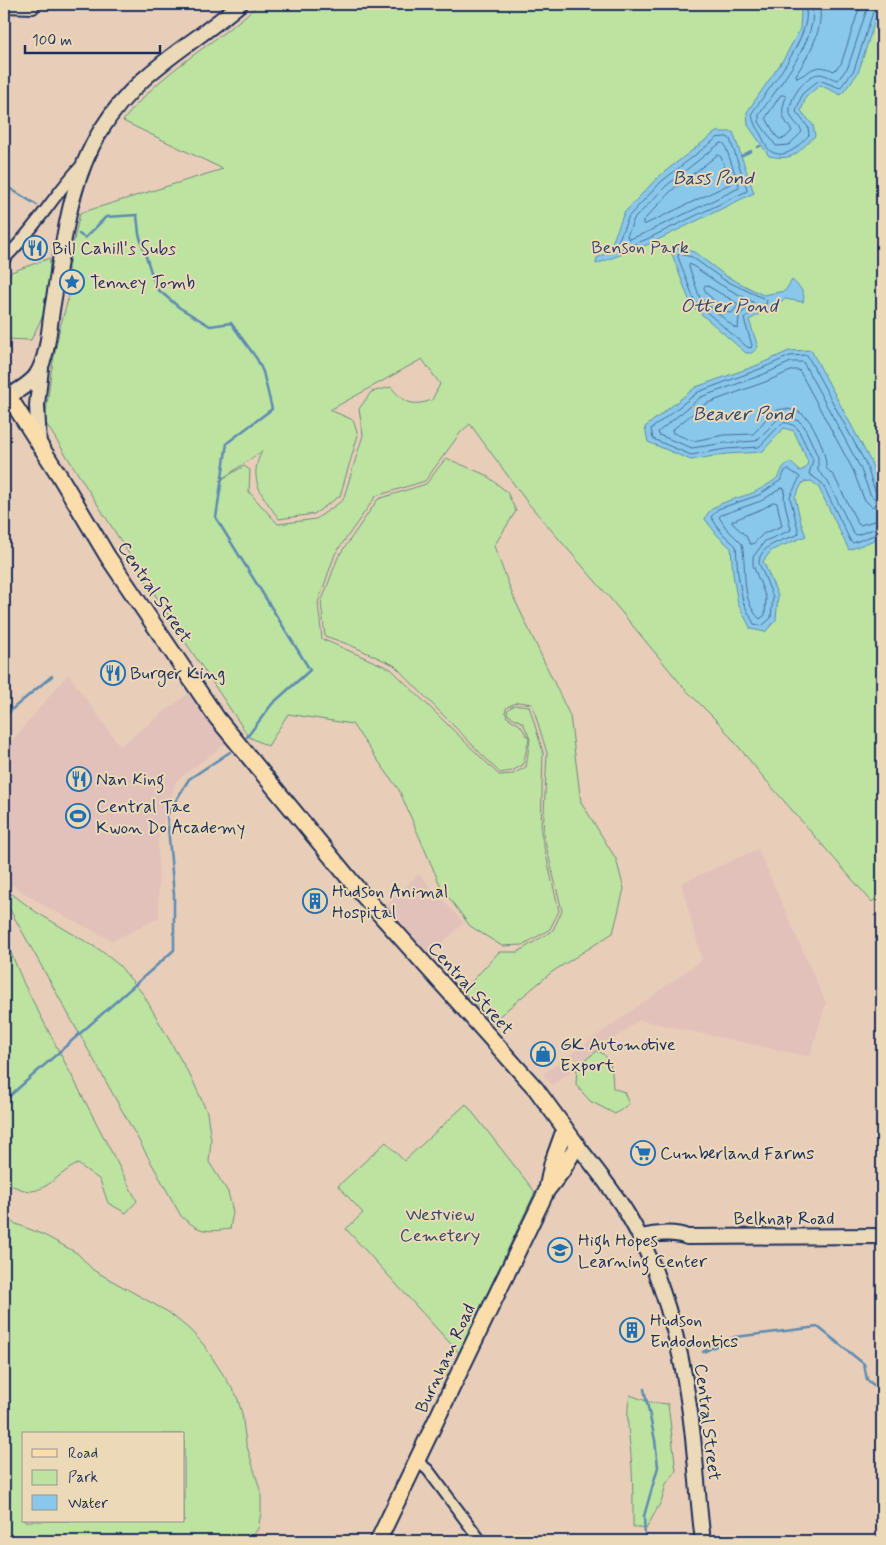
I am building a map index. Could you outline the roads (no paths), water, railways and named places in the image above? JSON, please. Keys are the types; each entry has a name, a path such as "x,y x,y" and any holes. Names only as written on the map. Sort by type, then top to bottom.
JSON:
{"main road":[{"name":"Central Street","path":"5,395 39,445 108,557 217,718 360,892 536,1089 577,1145"},
{"name":"Burnham Road","path":"547,1190 552,1164 565,1128"},
{"name":"Burnham Road","path":"378,1541 547,1190 562,1171 577,1145"}],"street":[{"path":"5,395 36,375 41,363 71,208 83,164 101,130 140,81 172,54 240,4"},
{"path":"4,7 33,8"},
{"path":"4,259 16,248 70,177 83,164"},
{"path":"39,445 37,405 41,363"},
{"name":"Central Street","path":"577,1145 618,1199 640,1237 660,1287 681,1360 690,1406 703,1541"},
{"name":"Belknap Road","path":"640,1237 653,1234 680,1234 687,1237 882,1236"},
{"path":"417,1461 428,1470 481,1541"}],"water":[{"path":"797,4 877,4 879,8 858,73 841,95 820,85 806,97 801,111 813,125 815,136 795,154 785,157 769,156 748,125 747,112 785,57 800,29 801,10"},
{"name":"Bass Pond","path":"716,132 733,132 754,193 649,244 596,264 597,258 609,251 624,213 658,177"},
{"name":"Otter Pond","path":"673,247 694,252 726,276 763,295 785,291 792,280 803,292 803,302 785,299 749,320 758,347 752,353 746,353 691,305 672,254"},
{"name":"Beaver Pond","path":"811,350 871,462 882,496 882,537 849,550 818,486 811,481 803,482 795,497 806,536 772,550 763,561 778,596 776,620 765,632 751,629 738,604 731,548 718,536 705,519 708,513 719,505 755,492 771,483 790,462 800,471 806,468 808,462 794,431 784,428 762,452 726,454 691,460 648,442 645,427 696,387 758,365 789,351"}],"waterway":[{"path":"741,156 751,151"},
{"path":"4,185 37,205"},
{"path":"79,234 85,238 106,217 137,215 139,234 156,288 180,308 210,326 231,323 257,359 263,372 272,409 227,443 216,518 310,670 272,704 247,737"},
{"path":"4,719 11,710 52,676"},
{"path":"4,702 11,710"},
{"path":"4,1101 174,950 174,895 167,815 189,779 230,752"},
{"path":"703,1352 735,1337 818,1327 864,1364 867,1380 882,1391"},
{"path":"644,1389 655,1440 658,1467 644,1516 645,1541"}],"place":[{"name":"Bill Cahill's Subs","path":"35,248"},
{"name":"Tenney Tomb","path":"72,282"},
{"name":"Burger King","path":"113,673"},
{"name":"Nan King","path":"79,779"},
{"name":"Central Tae Kwon Do Academy","path":"78,816"},
{"name":"Hudson Animal Hospital","path":"315,901"},
{"name":"GK Automotive Export","path":"543,1054"},
{"name":"Cumberland Farms","path":"643,1153"},
{"name":"High Hopes Learning Center","path":"560,1250"},
{"name":"Hudson Endodontics","path":"632,1330"}],"park label":[{"name":"Benson Park","path":"640,247"},
{"name":"Westview Cemetery","path":"440,1224"}]}
